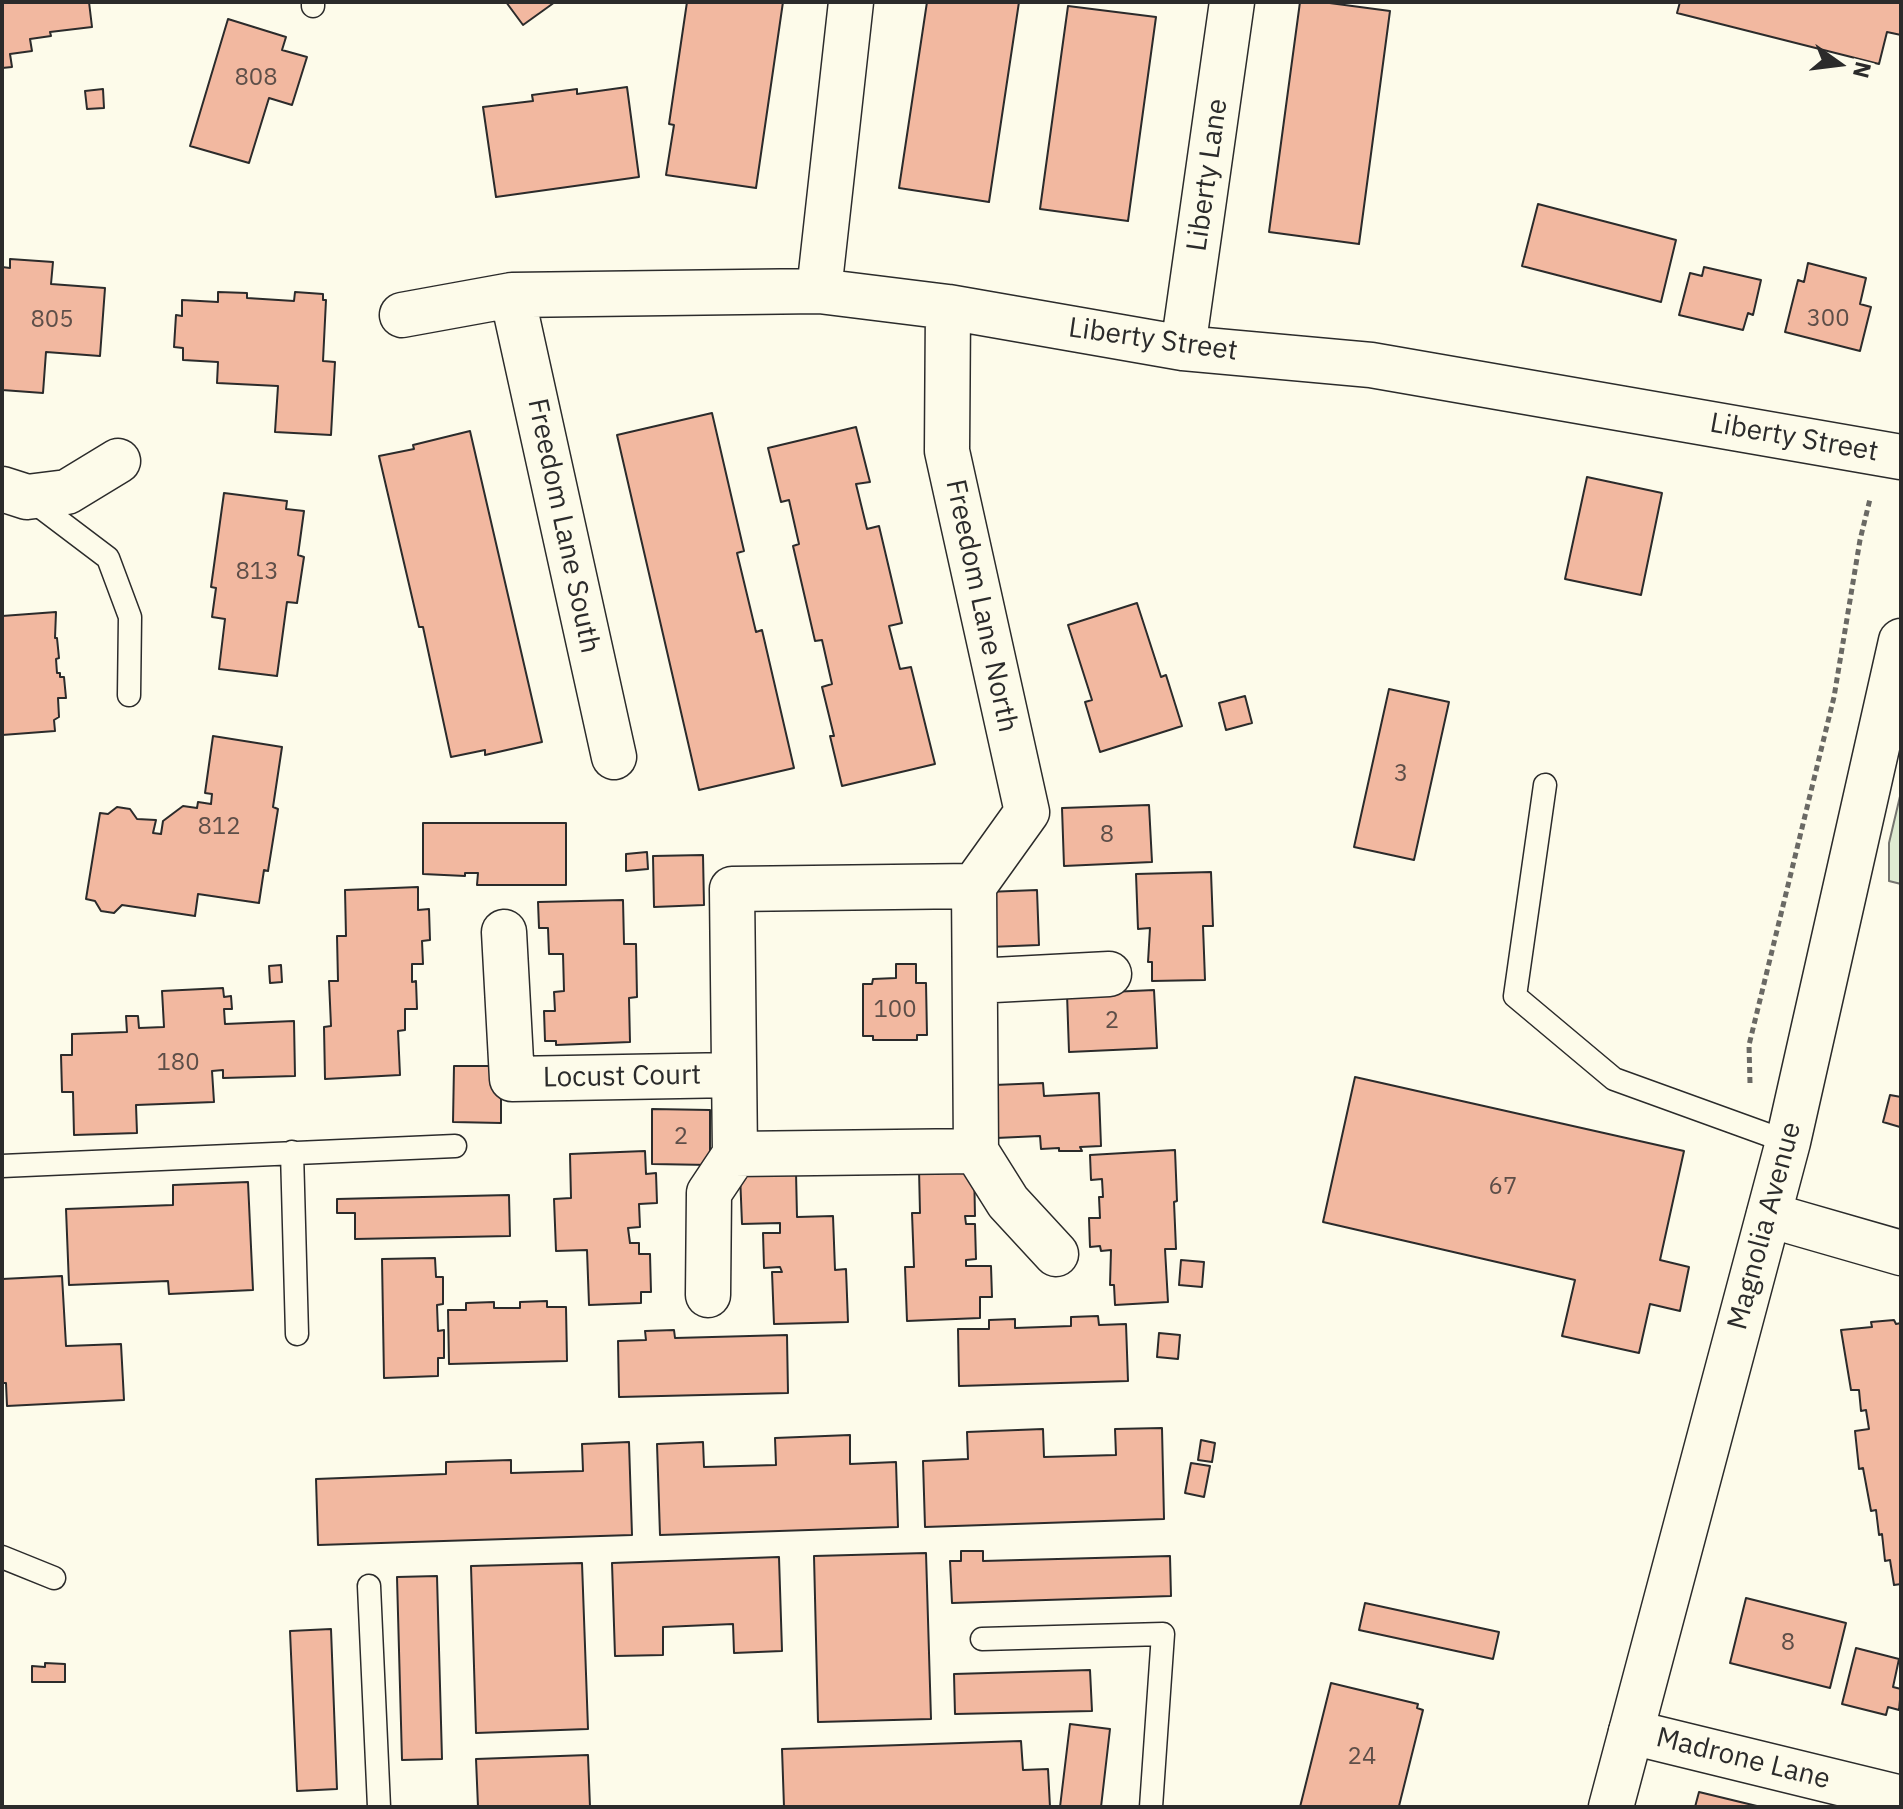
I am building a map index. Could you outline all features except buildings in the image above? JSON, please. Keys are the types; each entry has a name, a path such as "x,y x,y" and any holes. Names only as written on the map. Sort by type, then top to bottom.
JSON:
{"street":[{"path":"819,291 851,2"},
{"name":"Liberty Lane","path":"1183,348 1232,2"},
{"name":"Liberty Street","path":"402,315 512,295 819,291 948,307 1183,348 1371,365 1901,457"},
{"name":"Freedom Lane South","path":"512,295 614,757"},
{"name":"Freedom Lane North","path":"948,307 947,451 1027,812 974,886"},
{"path":"14,493 67,492 118,461"},
{"name":"Magnolia Avenue","path":"1611,1807 1788,1142 1901,641"},
{"path":"708,1295 709,1193 735,1154 732,889 974,886 976,1151 1008,1202 1056,1254"},
{"name":"Locust Court","path":"504,932 512,1079 734,1075"},
{"path":"975,981 1109,974"},
{"path":"735,1154 976,1151"},
{"path":"1769,1215 1901,1253"},
{"name":"Madrone Lane","path":"1631,1732 1901,1798"}],"lane":[{"path":"14,493 108,558 130,617 129,695"},
{"path":"1545,785 1515,996 1614,1079 1788,1142"},
{"path":"2,1166 455,1146"},
{"path":"292,1152 297,1334"},
{"path":"2,1557 54,1578"},
{"path":"369,1586 379,1807"},
{"path":"982,1639 1163,1634 1151,1807"}],"green space":[{"path":"1901,792 1901,884 1889,881 1889,843"}]}
